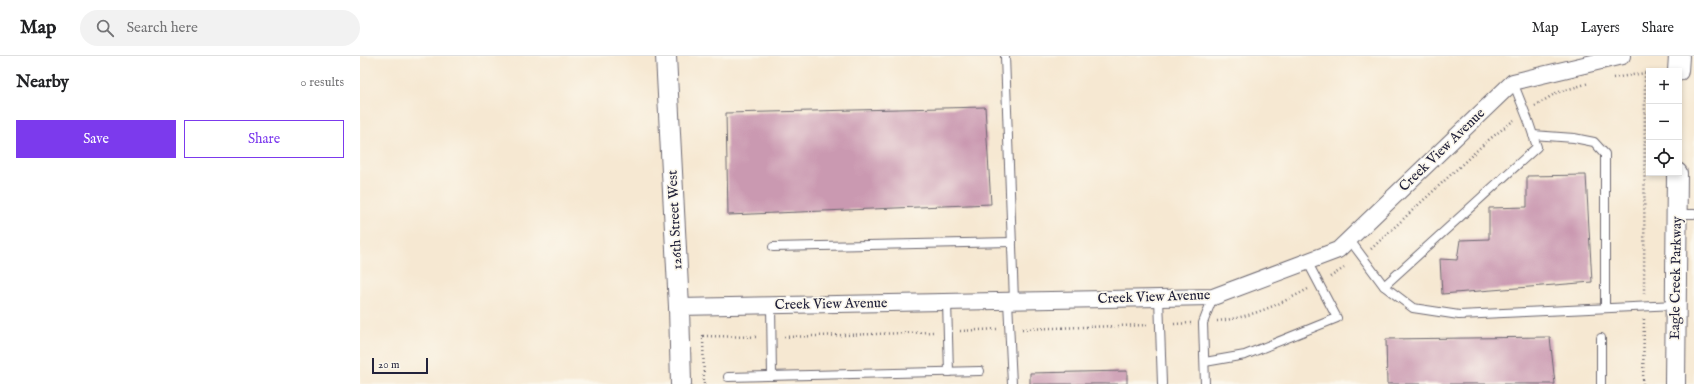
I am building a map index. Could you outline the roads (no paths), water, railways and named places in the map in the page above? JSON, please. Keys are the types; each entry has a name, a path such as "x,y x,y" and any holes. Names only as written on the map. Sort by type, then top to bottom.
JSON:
{"street":[{"name":"126th Street West","path":"666,56 680,307 681,384"},
{"path":"1513,82 1622,56"},
{"path":"1678,68 1679,56"},
{"name":"Creek View Avenue","path":"680,307 1213,297 1338,250 1513,82"},
{"name":"Eagle Creek Parkway","path":"1675,384 1676,305 1685,214 1678,176"}],"lane":[{"path":"1005,56 1012,242 1012,384"},
{"path":"1384,286 1536,147 1513,82"},
{"path":"1533,135 1574,138 1594,142 1605,154 1605,308"},
{"path":"1349,239 1384,286 1413,308 1459,315 1676,305"},
{"path":"773,247 1012,242"},
{"path":"1205,362 1245,355 1337,318 1308,261"},
{"path":"1205,384 1203,323 1213,297"},
{"path":"1159,298 1162,384"},
{"path":"947,302 950,372"},
{"path":"771,306 772,376"},
{"path":"1601,338 1601,384"},
{"path":"728,377 980,371"}]}
